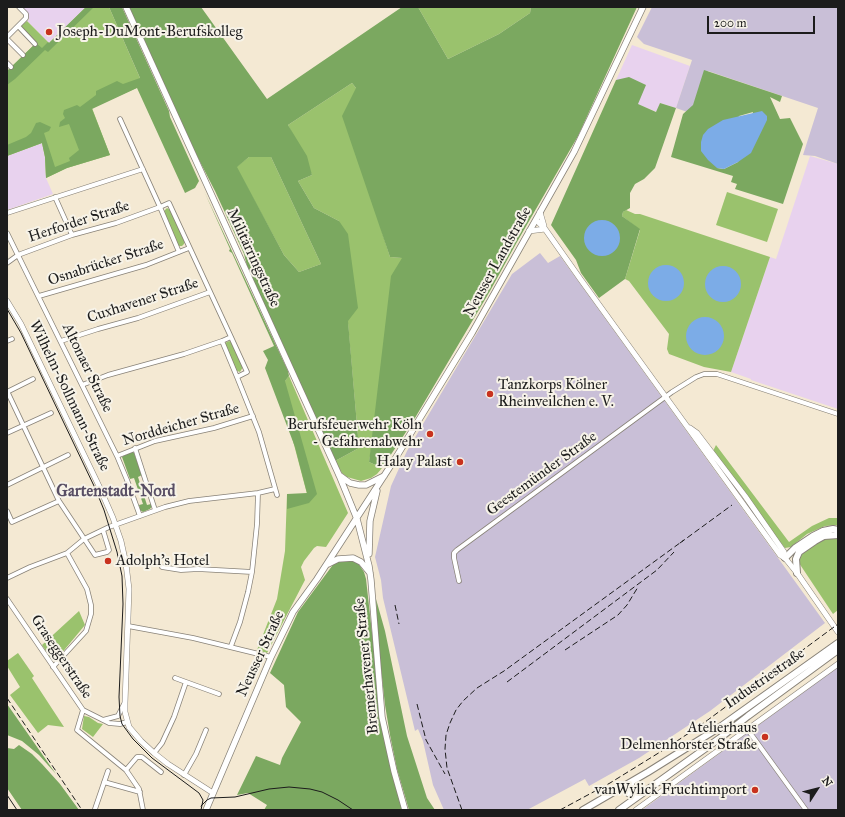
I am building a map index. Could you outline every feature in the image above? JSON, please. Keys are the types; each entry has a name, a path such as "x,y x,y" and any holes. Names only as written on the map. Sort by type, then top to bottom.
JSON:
{"highway":[{"path":"785,558 795,548 813,536 823,531 833,529 838,530"},
{"path":"785,558 799,552 824,536 838,535"},
{"path":"797,573 796,559 799,552"},
{"name":"Industriestraße","path":"583,810 642,776 720,727 838,643"},
{"name":"Industriestraße","path":"619,810 720,738 838,650"},
{"path":"642,776 629,786 627,791 633,795 648,789"}],"main road":[{"name":"Militärringstraße","path":"126,7 339,475 357,519"},
{"name":"Neusser Landstraße","path":"357,519 436,394 574,152 643,7"},
{"path":"339,475 350,483 359,485 366,485 384,476"},
{"path":"369,566 368,540 370,520 378,486"},
{"name":"Neusser Straße","path":"206,810 271,657 293,612 357,519"},
{"name":"Bremerhavener Straße","path":"357,519 370,573 382,717 394,771 405,810"},
{"path":"326,566 338,559 353,558 361,562 370,573"}],"street":[{"path":"19,7 26,16 25,20 7,38 23,55"},
{"path":"18,26 35,44"},
{"path":"7,63 11,67"},
{"path":"120,119 179,252"},
{"path":"7,213 55,196 96,185 143,169"},
{"path":"55,196 72,235"},
{"path":"160,207 169,203 247,372 237,377"},
{"name":"Herforder Straße","path":"7,263 18,255 72,235 116,223 160,207"},
{"path":"540,212 546,229"},
{"path":"536,220 546,229 597,303 688,426 780,555 785,558 797,573 838,632"},
{"path":"529,231 546,229"},
{"name":"Altonaer Straße","path":"7,233 116,456 127,480 140,516"},
{"name":"Osnabrücker Straße","path":"39,296 146,265 189,248"},
{"name":"Cuxhavener Straße","path":"61,341 138,318 210,292"},
{"name":"Wilhelm-Sollmann-Straße","path":"7,301 21,324 106,501 121,541 129,589 124,704 127,722 133,732 154,753 184,775 213,793"},
{"path":"82,385 108,375 184,354 231,337"},
{"path":"7,341 12,339"},
{"path":"222,341 253,416 265,450 277,494"},
{"name":"Geestemünder Straße","path":"459,581 454,558 454,554 457,550 666,397 696,377 710,373 728,377 838,414"},
{"path":"33,379 7,392 59,501 96,555 107,552 109,548 103,530"},
{"path":"7,433 51,413"},
{"name":"Norddeicher Straße","path":"116,456 155,441 214,428 253,416"},
{"path":"135,448 155,510"},
{"path":"7,485 68,455"},
{"path":"7,578 30,567 67,553 84,539 103,530 155,510 189,501 258,493 275,489"},
{"path":"231,646 242,614 252,572 257,524 258,493"},
{"path":"7,511 12,522 59,501"},
{"path":"53,667 86,631 91,614 91,605 87,589 67,553"},
{"path":"162,567 181,570 198,569 252,572"},
{"name":"Graseggerstraße","path":"7,599 83,710 102,720 115,724 127,722"},
{"path":"128,626 231,646 271,657"},
{"name":"Industriestraße","path":"636,810 838,664"},
{"path":"175,678 219,694"},
{"path":"154,753 162,743 174,717 186,682"},
{"path":"118,716 124,704"},
{"path":"83,710 77,730 126,770 140,792 143,810"},
{"path":"102,720 118,716 126,716"},
{"path":"184,775 196,754 206,730"},
{"path":"748,730 806,810"},
{"path":"126,770 137,757 142,757 161,772"},
{"path":"95,809 108,771"},
{"path":"104,782 140,792"}],"shaded area":[{"name":"Joseph-DuMont-Berufskolleg","path":"22,7 86,7 49,43 27,21 29,19"},
{"path":"652,7 838,7 838,164 815,156 803,155 818,108 708,71 693,114 676,108 692,60 644,44 637,37"},
{"path":"632,45 690,66 676,108 660,103 657,112 637,104 645,85 616,80"},
{"path":"42,143 45,157 46,178 53,194 7,210 7,156"},
{"path":"810,156 838,164 838,409 731,372 770,257 776,259"},
{"path":"540,253 548,263 560,256 825,623 710,711 639,758 589,786 585,779 527,810 444,810 433,785 423,741 418,729 415,731 383,598 381,580 375,557 391,486 407,451 512,274"},
{"path":"838,667 838,810 642,810"}],"green space":[{"path":"86,7 109,7 143,85 92,108 110,155 67,168 46,178 45,157 42,143 7,156 7,71 34,45 22,28 22,25 27,21 49,43"},
{"path":"86,7 94,7 48,52 45,50 7,85 7,71 36,43 42,48 48,42 49,43"},
{"path":"109,7 122,7 199,181 195,188 185,193 137,88 92,109 110,155 67,168 46,178 45,157 42,143 7,156 7,145 26,137 31,133 36,123 40,122 51,127 49,131 44,133 55,167 70,161 69,158 79,150 69,124 59,127 60,122 65,118 63,114 64,110 77,105 80,107 96,95 96,91 117,81 123,84 140,78"},
{"path":"129,7 201,7 267,99 402,7 418,7 448,59 499,34 530,13 531,7 637,7 578,136 490,291 412,423 382,468 369,462 391,276 402,258 390,257 342,116 356,88 352,83 288,125 307,156 312,175 298,181 314,208 339,221 348,234 358,308 348,321 359,448 335,461 247,266 244,254 195,152","holes":["249,157 271,157 321,264 299,272 284,255 237,167"]},
{"path":"418,7 531,7 530,13 499,34 448,59"},
{"path":"704,70 782,96 780,102 770,97 780,119 790,118 803,144 783,204 735,189 737,184 731,182 733,176 671,157 683,114 693,105","holes":["753,112 738,162 724,169 717,168 739,116"]},
{"path":"629,77 646,85 638,104 656,112 660,103 676,108 655,168 644,179 635,184 630,193 630,208 623,212 622,216 640,229 625,279 599,298 581,273 576,260 551,225 616,80"},
{"path":"352,83 356,88 382,232 390,257 403,258 369,462 382,468 371,478 361,481 347,477 342,473 335,461 359,448 339,221 314,208 298,181 312,175 288,125"},
{"path":"249,157 271,157 321,264 299,272 284,255 236,167"},
{"path":"204,191 288,371 289,376 285,381 317,494 309,503 287,509 287,494 307,493 295,447 265,368 268,360 263,351 274,346 232,253 229,251 230,249"},
{"path":"727,192 778,209 767,242 716,225"},
{"path":"167,208 170,210 185,241 182,246 178,246 163,212"},
{"path":"626,210 770,257 731,372 704,367 669,354 667,349 669,334 629,281 625,279 640,230 622,216 623,212"},
{"path":"229,341 232,342 243,367 240,372 235,370 225,346 225,343"},
{"path":"289,376 348,513 326,547 317,546 304,561 301,567 305,580 267,653 257,650 277,599 285,551 287,494 307,494 279,388"},
{"path":"716,445 789,542 812,526 829,518 838,518 838,525 825,526 807,534 791,547 785,548 713,451"},
{"path":"132,451 142,475 138,477 147,505 151,504 152,506 150,509 143,512 140,510 139,505 143,504 134,478 130,479 122,457"},
{"path":"838,538 838,610 833,614 799,563 800,555 818,542"},
{"path":"345,559 358,563 364,572 366,579 383,731 390,765 403,810 264,810 267,805 248,793 237,795 256,756 280,765 282,758 301,722 286,707 284,685 270,673 298,612 335,562"},
{"path":"376,599 385,631 407,736 427,798 435,810 409,810 397,769 385,705 378,641"},
{"path":"79,611 85,625 56,660 52,660 42,645"},
{"path":"18,653 34,676 32,678 64,727 48,725 38,733 10,695 20,687 7,666 7,661"},
{"path":"7,704 56,774 39,755 22,741 7,735"},
{"path":"84,716 103,724 93,737 82,729"},
{"path":"19,745 32,754 42,764 60,784 79,810 22,810 7,788 7,748 14,749"}],"water":[{"path":"762,111 767,116 767,120 751,153 738,162 724,169 717,168 701,151 703,135 708,129 723,120"},
{"path":"606,220 615,225 619,231 619,245 615,251 606,256 598,256 589,251 585,245 584,234 589,225 595,221"},
{"path":"670,265 679,270 683,276 683,290 679,296 670,301 662,301 653,296 649,290 648,279 653,270 659,266"},
{"path":"727,266 736,271 740,277 740,291 736,297 727,302 719,302 710,297 706,291 705,280 710,271 716,267"},
{"path":"701,317 709,317 719,322 723,329 723,343 719,350 709,355 701,355 691,350 689,347 686,340 686,332 691,322 694,320"}],"tram line":[{"path":"7,309 21,333 95,488 104,510 117,552 122,576 123,604 119,697 122,724 133,739 152,758 199,793 203,800 201,810"},
{"path":"201,806 211,798 235,797 269,789 289,787 322,792 353,810"},
{"path":"7,795 17,810"}],"railway":[{"path":"680,543 732,505"},
{"path":"462,810 447,768 445,749 446,735 450,723 456,710 463,701 477,688 504,671 684,540"},
{"path":"507,682 657,570 674,552"},
{"path":"565,650 618,615 627,605 638,587"},
{"path":"395,605 399,624"},
{"path":"560,810 610,783 701,725 838,624"},
{"path":"7,698 82,810"},
{"path":"417,704 426,740 445,774"}],"place":[{"name":"Joseph-DuMont-Berufskolleg","path":"49,32"},
{"name":"Tanzkorps Kölner Rheinveilchen e. V.","path":"490,394"},
{"name":"Berufsfeuerwehr Köln - Gefahrenabwehr","path":"430,434"},
{"name":"Halay Palast","path":"460,462"},
{"name":"Adolph's Hotel","path":"108,561"},
{"name":"Atelierhaus Delmenhorster Straße","path":"765,737"},
{"name":"vanWylick Fruchtimport","path":"755,790"}],"district":[{"name":"Gartenstadt-Nord","path":"116,492"}]}
